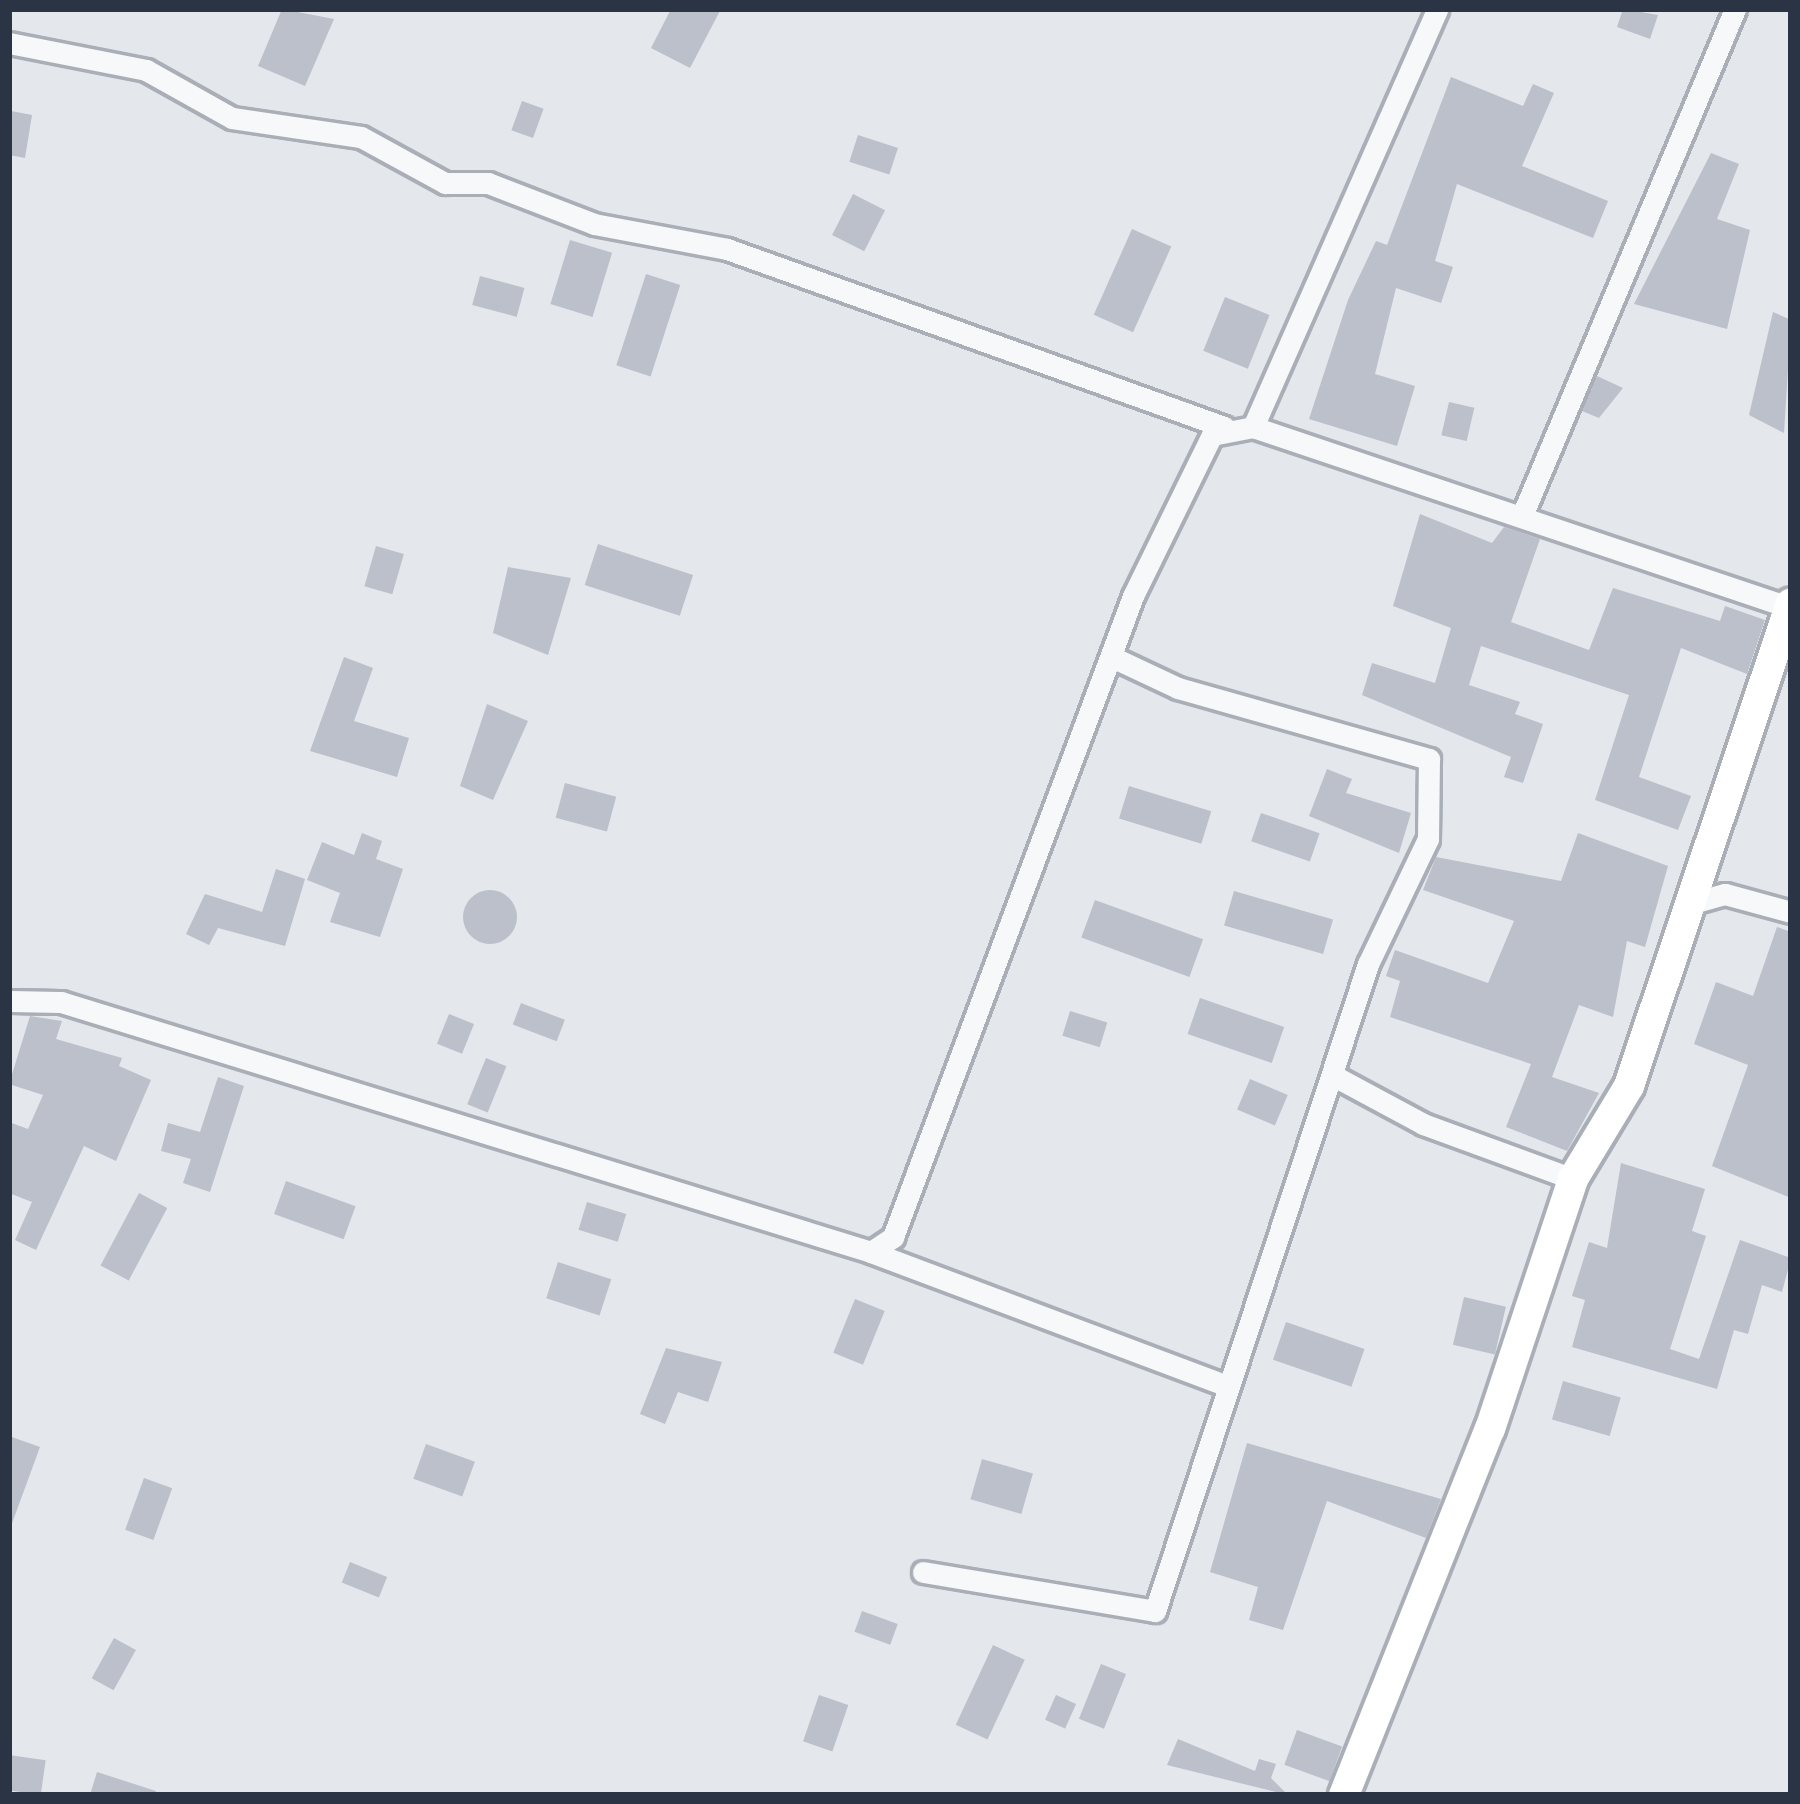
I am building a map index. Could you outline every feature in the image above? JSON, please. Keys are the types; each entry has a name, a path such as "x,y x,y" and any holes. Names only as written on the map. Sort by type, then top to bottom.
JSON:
{"street":[{"path":"1253,427 1437,9"},
{"path":"1524,511 1735,9"},
{"path":"9,43 146,70 232,118 361,137 445,183 488,183 593,224 727,249 1224,427 1253,427 1524,511 1790,606 1629,1086 1573,1179 1490,1429 1344,1795"},
{"path":"871,1252 892,1237 1112,657 1224,427"},
{"path":"923,1572 1155,1611 1368,964 1428,839 1429,759 1178,688 1112,657"},
{"path":"1706,859 1725,894"},
{"path":"1693,903 1725,894 1791,912"},
{"path":"9,1000 61,1002 871,1252 1228,1386"},
{"path":"1334,1076 1423,1124 1573,1179"}],"building":[{"path":"282,9 334,19 305,86 258,66"},
{"path":"671,9 721,9 690,68 651,48"},
{"path":"1623,9 1658,15 1650,39 1617,27"},
{"path":"1451,77 1523,106 1533,84 1554,93 1522,166 1608,201 1593,238 1457,184 1435,261 1453,267 1441,303 1396,288 1375,374 1415,386 1397,446 1309,419 1348,300 1376,241 1387,245"},
{"path":"522,101 544,109 533,138 511,130"},
{"path":"11,111 32,115 25,158 9,155"},
{"path":"858,135 898,148 889,175 849,162"},
{"path":"1711,153 1739,164 1717,219 1750,230 1727,329 1634,304"},
{"path":"853,194 885,210 864,251 832,235"},
{"path":"1132,229 1171,246 1133,332 1094,315"},
{"path":"570,240 612,253 592,317 550,304"},
{"path":"646,274 680,285 651,376 616,365"},
{"path":"480,276 524,288 517,317 472,305"},
{"path":"1225,297 1270,315 1248,369 1203,351"},
{"path":"1773,312 1791,320 1784,433 1749,415"},
{"path":"1597,376 1623,388 1599,418 1582,411"},
{"path":"1449,402 1474,408 1467,441 1441,435"},
{"path":"1420,514 1492,543 1504,527 1540,539 1511,622 1589,650 1613,588 1720,621 1725,606 1765,620 1747,674 1681,648 1639,777 1691,796 1678,830 1595,800 1629,695 1481,646 1469,685 1520,702 1515,714 1543,724 1523,783 1504,777 1511,757 1362,695 1372,663 1435,683 1451,628 1393,606"},
{"path":"598,544 693,575 680,616 585,585"},
{"path":"376,546 404,554 392,594 364,586"},
{"path":"508,567 571,578 548,655 493,633"},
{"path":"344,657 373,668 354,721 409,738 397,777 310,751"},
{"path":"487,704 528,721 493,800 460,786"},
{"path":"1327,769 1352,779 1346,793 1411,813 1399,853 1309,816"},
{"path":"565,783 616,797 607,831 556,818"},
{"path":"1129,786 1211,811 1201,844 1119,819"},
{"path":"1261,813 1320,833 1310,862 1251,841"},
{"path":"362,833 382,841 376,859 403,869 380,937 330,922 340,893 307,880 322,842 354,855"},
{"path":"1578,833 1668,866 1645,947 1627,941 1613,1017 1579,1005 1552,1077 1599,1093 1567,1151 1506,1127 1531,1064 1390,1017 1400,981 1386,976 1395,950 1488,983 1514,921 1423,890 1436,857 1561,881"},
{"path":"276,869 305,879 285,946 218,928 209,945 186,934 205,894 262,912"},
{"path":"490,890 509,898 517,917 509,936 490,944 471,936 463,917 471,898"},
{"path":"1234,891 1333,919 1323,954 1224,926"},
{"path":"1095,900 1203,939 1189,977 1081,938"},
{"path":"1777,927 1791,932 1791,1198 1712,1166 1748,1065 1694,1044 1716,982 1753,996"},
{"path":"1200,998 1284,1027 1272,1063 1188,1034"},
{"path":"521,1003 565,1020 557,1041 513,1024"},
{"path":"1070,1011 1107,1022 1100,1047 1062,1036"},
{"path":"449,1014 474,1024 462,1054 437,1044"},
{"path":"30,1016 62,1021 56,1039 122,1058 119,1066 151,1080 116,1161 84,1146 36,1250 15,1240 32,1202 9,1193 9,1122 28,1129 43,1095 9,1084"},
{"path":"486,1058 506,1066 488,1113 467,1104"},
{"path":"218,1077 244,1086 210,1192 183,1183 191,1159 161,1151 168,1123 200,1132"},
{"path":"1250,1079 1288,1095 1275,1125 1237,1109"},
{"path":"1621,1163 1705,1189 1692,1231 1706,1236 1670,1349 1699,1359 1740,1240 1791,1258 1782,1292 1762,1285 1748,1334 1734,1330 1717,1389 1572,1347 1585,1300 1572,1296 1589,1242 1607,1248"},
{"path":"286,1181 356,1206 344,1239 274,1214"},
{"path":"139,1193 167,1208 129,1280 101,1265"},
{"path":"587,1202 626,1214 618,1242 579,1230"},
{"path":"558,1262 611,1279 600,1315 546,1298"},
{"path":"1464,1297 1506,1307 1495,1354 1453,1345"},
{"path":"855,1299 885,1311 863,1365 833,1353"},
{"path":"1286,1322 1364,1349 1351,1387 1273,1360"},
{"path":"666,1348 722,1362 708,1402 678,1392 665,1424 640,1414"},
{"path":"1563,1381 1621,1398 1610,1436 1552,1419"},
{"path":"9,1436 40,1447 11,1526 9,1526"},
{"path":"1247,1443 1441,1499 1426,1538 1327,1501 1283,1630 1249,1620 1258,1587 1210,1572"},
{"path":"426,1444 475,1462 462,1497 413,1479"},
{"path":"982,1459 1033,1474 1021,1514 970,1499"},
{"path":"144,1478 172,1488 153,1540 125,1530"},
{"path":"350,1562 387,1577 379,1597 342,1582"},
{"path":"862,1611 898,1624 890,1645 854,1632"},
{"path":"114,1638 136,1650 114,1690 92,1678"},
{"path":"993,1645 1025,1660 988,1740 956,1725"},
{"path":"1101,1664 1126,1674 1104,1729 1079,1719"},
{"path":"819,1695 848,1705 832,1751 803,1741"},
{"path":"1056,1695 1076,1704 1065,1729 1045,1720"},
{"path":"1297,1730 1342,1746 1329,1781 1284,1765"},
{"path":"1178,1739 1255,1771 1259,1759 1276,1764 1271,1778 1288,1795 1167,1765"},
{"path":"9,1755 46,1760 41,1795 9,1790"},
{"path":"97,1772 156,1791 155,1795 90,1795"}]}
